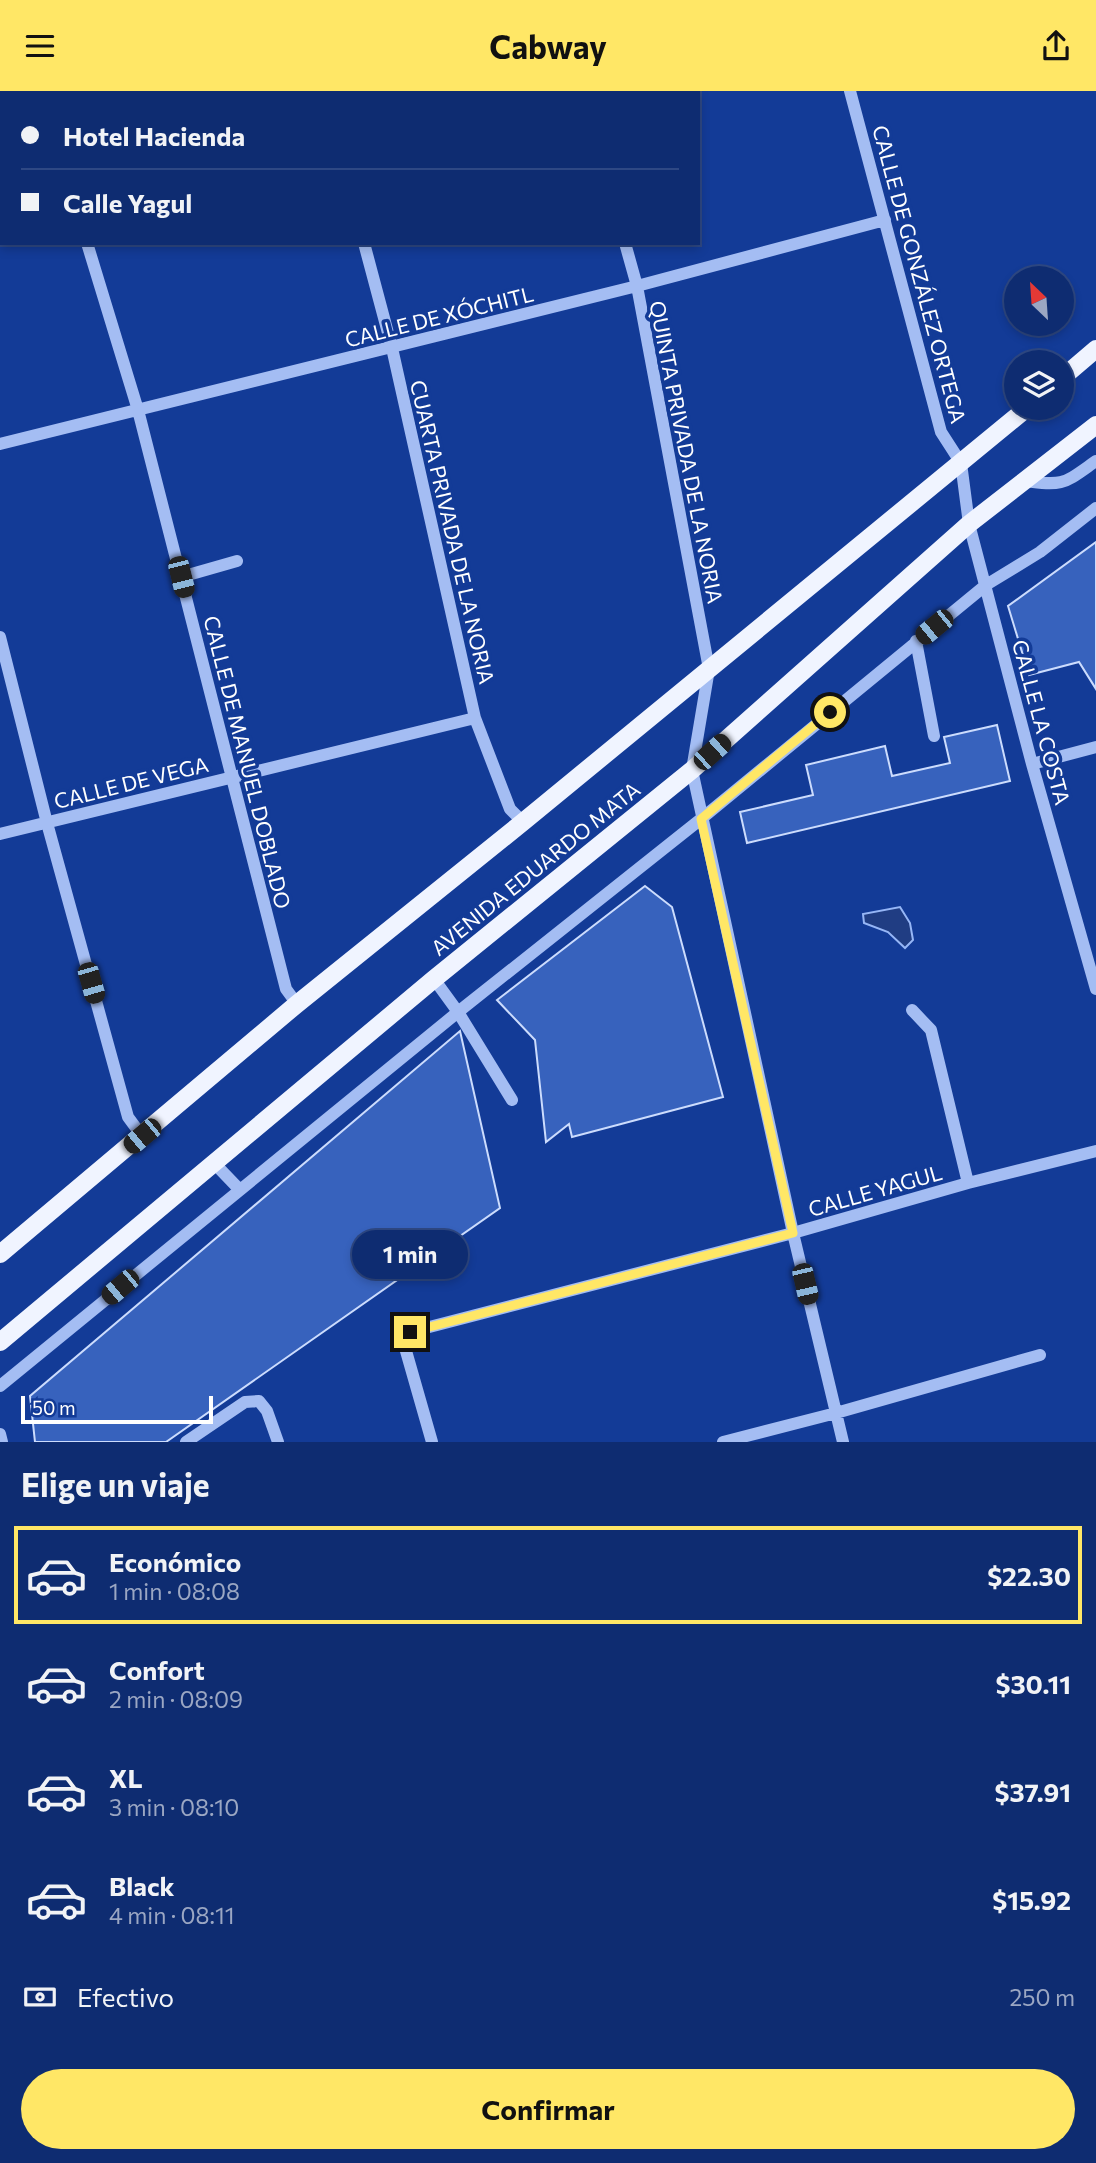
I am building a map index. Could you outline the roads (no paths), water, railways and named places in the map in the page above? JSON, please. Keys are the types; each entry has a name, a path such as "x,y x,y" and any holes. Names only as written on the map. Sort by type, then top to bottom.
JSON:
{"main road":[{"path":"1074,368 1096,349"},
{"name":"AVENIDA EDUARDO MATA","path":"0,1254 297,1004 1013,420"},
{"name":"AVENIDA EDUARDO MATA","path":"0,1342 434,979 692,770 969,524 1096,425"}],"street":[{"name":"CALLE DE GONZÁLEZ ORTEGA","path":"850,91 941,432 961,463"},
{"name":"CALLE DE XÓCHITL","path":"0,443 392,348 885,220"},
{"name":"CALLE DE MANUEL DOBLADO","path":"88,245 138,410 286,989 297,1004"},
{"name":"CUARTA PRIVADA DE LA NORIA","path":"365,245 392,348 475,718 510,809 523,822"},
{"name":"QUINTA PRIVADA DE LA NORIA","path":"626,245 637,286 709,669"},
{"path":"1024,481 1052,484 1065,482 1096,461"},
{"name":"CALLE LA COSTA","path":"961,463 969,524 1032,764 1096,989"},
{"path":"0,1386 239,1189 701,819 916,641 986,585 1040,552 1096,508"},
{"path":"181,577 237,561"},
{"path":"0,637 47,823 128,1117 142,1136"},
{"path":"916,641 934,736"},
{"path":"709,669 692,770 793,1233 843,1442"},
{"name":"CALLE DE VEGA","path":"0,834 475,718"},
{"path":"1032,764 1096,747"},
{"path":"434,979 458,1012 512,1100"},
{"path":"912,1010 931,1030 968,1183"},
{"name":"CALLE YAGUL","path":"432,1442 404,1344 410,1332 1096,1151"},
{"path":"215,1164 239,1189"},
{"path":"723,1442 1040,1355"},
{"path":"186,1442 245,1402 259,1401 267,1411 278,1442"},
{"path":"0,1434 2,1442"}],"water":[{"path":"900,907 910,923 913,940 905,948 888,932 864,923 863,914"}]}
